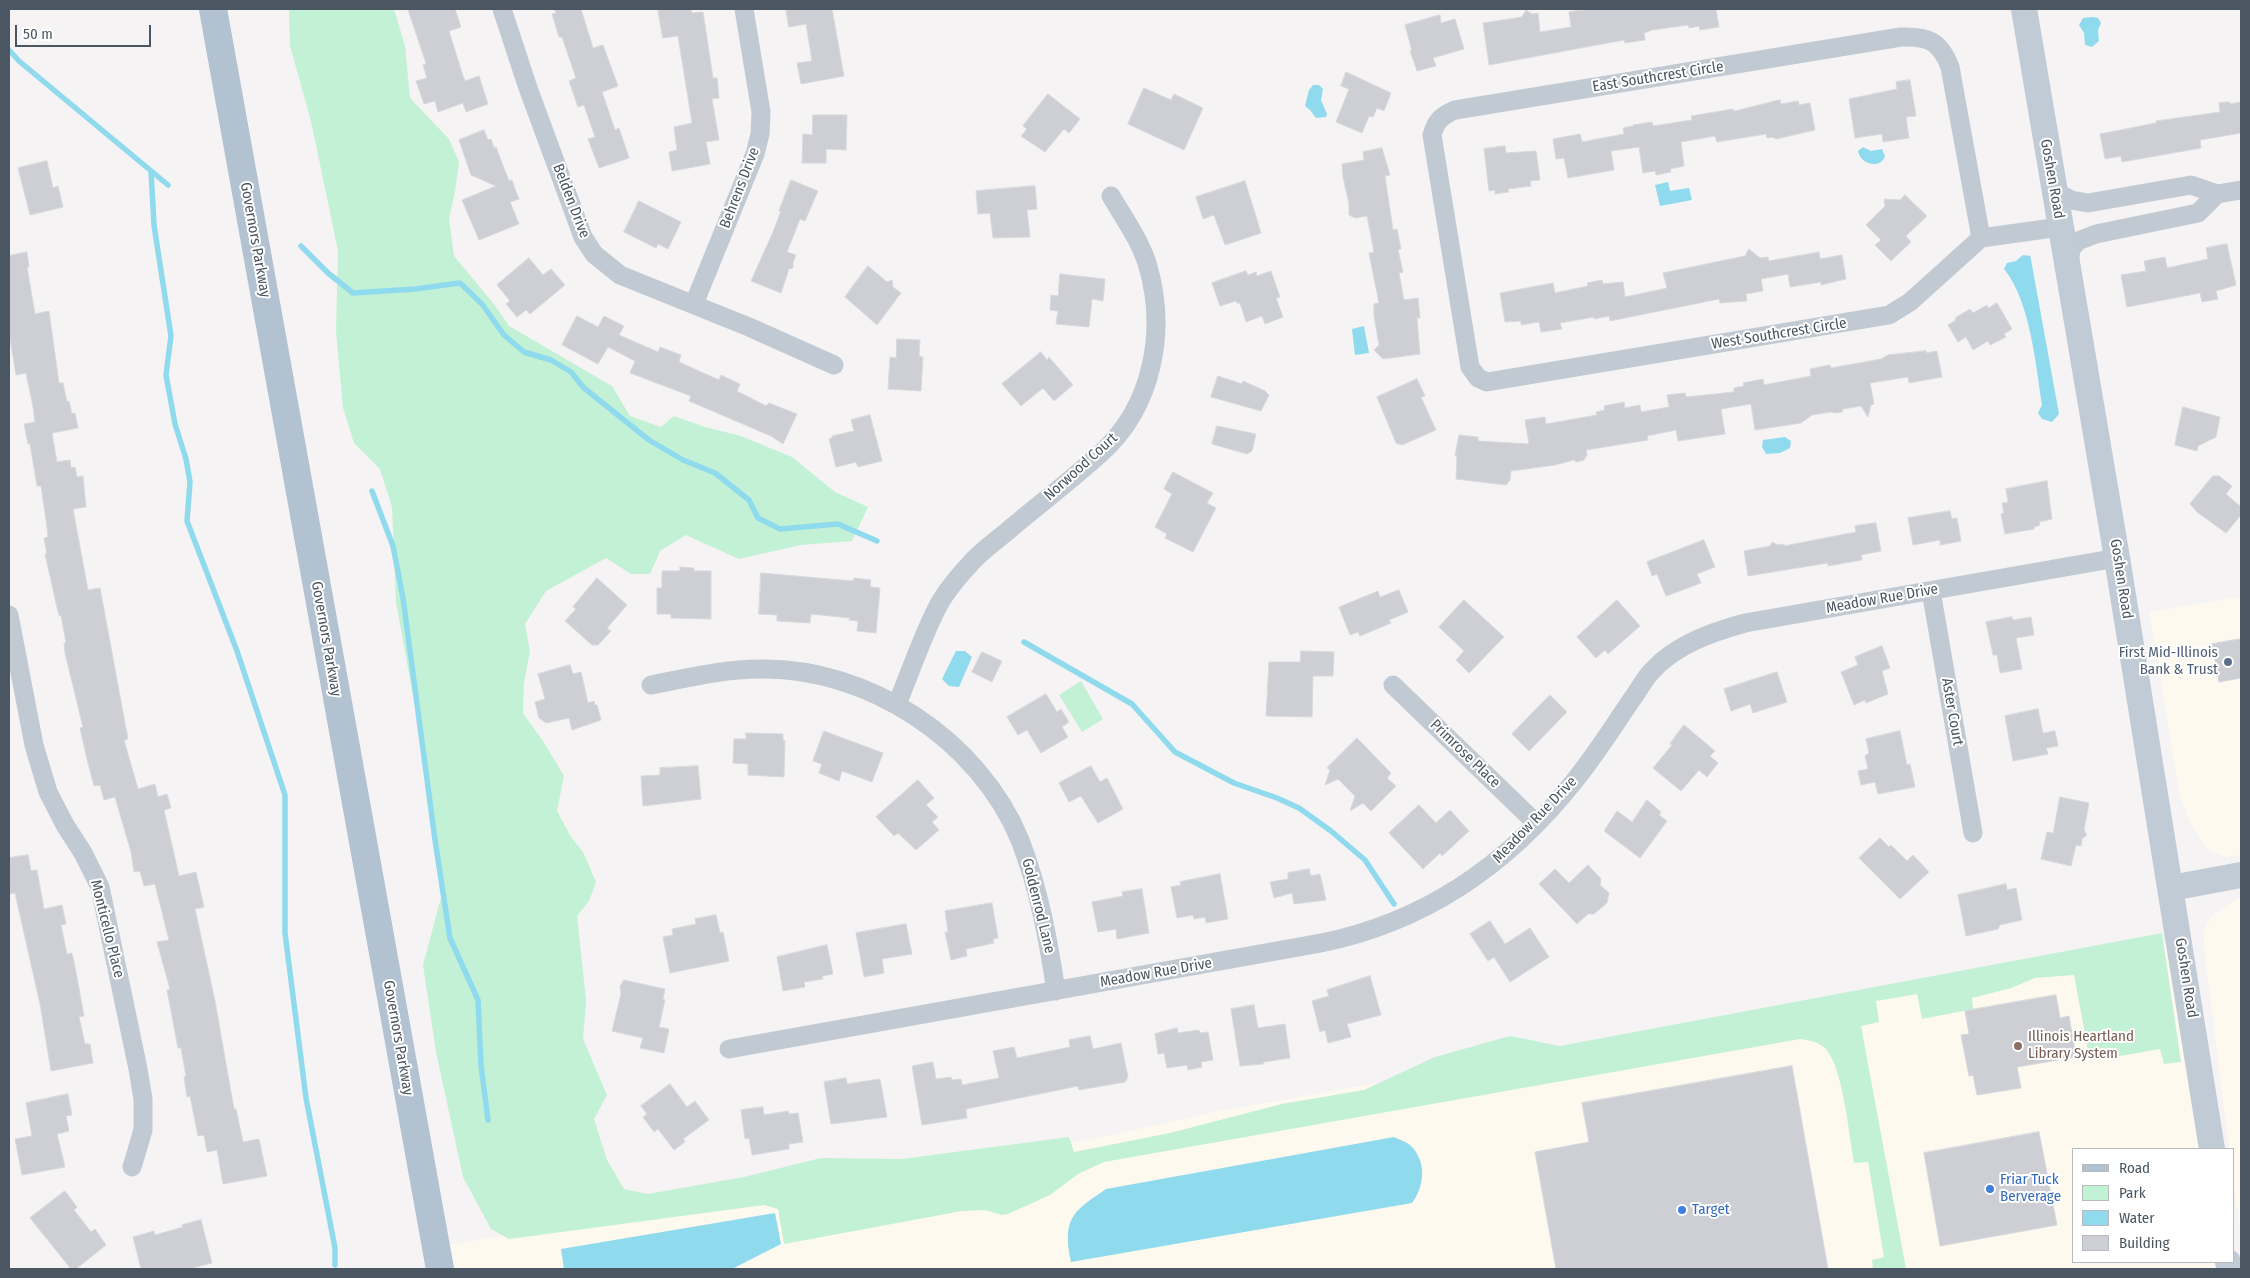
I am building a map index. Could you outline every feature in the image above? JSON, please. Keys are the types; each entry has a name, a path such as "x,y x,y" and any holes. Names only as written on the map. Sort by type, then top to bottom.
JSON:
{"main road":[{"name":"Governors Parkway","path":"213,9 440,1269"}],"street":[{"name":"Belden Drive","path":"502,9 528,88 583,237 590,249 608,268 620,275 694,304 834,365"},
{"name":"Behrens Drive","path":"694,304 756,154 760,134 761,112 744,9"},
{"name":"Goshen Road","path":"2024,9 2117,558 2212,1148"},
{"name":"East Southcrest Circle","path":"1474,374 1466,346 1432,135 1436,121 1455,110 1902,37 1919,36 1944,51 1950,67 1981,238"},
{"path":"2054,190 2071,200 2088,203 2191,185 2217,194 2241,190"},
{"path":"2068,267 2071,250 2078,241 2096,234 2198,213 2217,194"},
{"name":"Norwood Court","path":"897,704 936,609 952,584 980,554 1102,453 1120,432 1136,408 1148,380 1154,354 1157,325 1154,293 1146,262 1136,238 1111,196"},
{"path":"1981,238 2060,227"},
{"name":"West Southcrest Circle","path":"1474,374 1482,380 1492,382 1889,315 1910,302 1981,238"},
{"name":"Meadow Rue Drive","path":"729,1049 1331,941 1378,928 1425,908 1474,878 1505,854 1576,779 1652,671 1686,646 1716,631 1745,623 2117,558"},
{"name":"Aster Court","path":"1931,591 1973,833"},
{"name":"Monticello Place","path":"9,614 14,683 36,757 48,792 65,825 83,852 100,887 143,1099 143,1130 132,1167"},
{"name":"Goldenrod Lane","path":"651,685 726,670 762,669 789,671 837,679 869,690 897,704 938,733 964,756 986,781 1004,808 1019,839 1035,882 1048,935 1056,991"},
{"name":"Primrose Place","path":"1393,685 1536,823"},
{"path":"2171,888 2241,875"}],"shaded area":[{"path":"2241,597 2241,855 2225,857 2207,849 2199,838 2189,820 2179,792 2149,612"},
{"path":"2241,898 2241,1236 2235,1194 2235,1148 2229,1148 2204,947 2204,933 2207,924 2212,916"},
{"path":"2168,942 2201,1148 2072,1148 2072,1263 2216,1263 2217,1269 455,1269 450,1245 874,1171 1094,1139 1214,1112"}],"green space":[{"path":"289,9 394,9 405,46 410,98 449,139 459,162 449,218 454,256 494,304 509,326 612,386 630,416 661,427 674,416 705,427 741,436 792,457 835,492 868,507 852,541 801,545 739,559 686,535 660,551 650,574 631,574 606,558 546,591 525,624 530,651 524,683 523,713 564,776 557,811 571,837 583,852 596,882 589,901 577,916 586,1000 583,1039 607,1095 594,1119 607,1160 624,1189 648,1194 744,1177 821,1158 902,1159 1069,1137 1074,1152 1170,1133 1282,1104 1364,1090 1435,1057 1510,1036 1560,1046 2162,933 2181,1062 2164,1064 2160,1049 2097,1060 2096,1054 2089,1055 2074,975 2035,978 2011,988 1972,998 1973,1009 1922,1019 1917,994 1876,1001 1879,1022 1861,1026 1906,1269 1873,1269 1872,1260 1884,1257 1868,1162 1854,1163 1841,1085 1831,1057 1825,1048 1819,1044 1800,1039 1104,1162 1078,1174 1050,1195 1002,1215 985,1210 962,1211 784,1244 778,1209 764,1205 509,1239 491,1229 463,1177 436,1052 423,965 442,894 426,767 396,602 392,507 380,469 354,443 343,408 336,331 338,251 311,121 290,46"},
{"path":"1081,681 1103,719 1082,732 1059,695"}],"water":[{"path":"2083,18 2098,18 2101,23 2098,30 2099,41 2092,47 2085,45 2084,33 2079,25"},
{"path":"1313,85 1319,85 1323,89 1321,100 1327,114 1326,117 1316,118 1305,106 1309,90"},
{"path":"1863,147 1871,151 1882,149 1885,156 1879,163 1870,164 1860,156 1858,151"},
{"path":"1668,182 1670,191 1689,188 1692,200 1660,206 1655,185"},
{"path":"2030,254 2059,414 2052,422 2042,419 2038,413 2042,405 2026,315 2013,282 2004,269 2007,263 2016,261 2023,255 2030,256"},
{"path":"1364,326 1369,353 1355,355 1352,329"},
{"path":"1785,437 1791,441 1790,448 1780,453 1766,454 1762,447 1763,440"},
{"path":"956,651 965,651 972,657 959,687 949,686 942,679"},
{"path":"1394,1137 1410,1145 1420,1160 1422,1168 1421,1182 1412,1203 1071,1262 1068,1236 1072,1218 1085,1204 1106,1189"},
{"path":"775,1213 781,1244 732,1269 564,1269 561,1249"}],"building":[{"path":"408,9 455,9 461,27 449,31 462,73 465,81 479,76 488,104 466,112 463,103 438,112 435,101 424,104 416,81 427,78 423,65 426,64"},
{"path":"554,9 581,9 593,48 603,45 618,86 602,92 615,130 619,128 629,158 599,168 588,139 595,137 584,105 578,107 569,81 576,78 562,37 559,37 552,14 556,13"},
{"path":"658,9 691,9 692,13 703,12 713,78 717,78 719,98 712,99 719,140 706,142 710,164 672,171 669,152 677,150 674,127 692,123 678,36 663,38"},
{"path":"786,9 832,9 844,76 801,84 797,63 812,61 806,24 789,27"},
{"path":"1591,9 1716,9 1719,27 1700,30 1699,26 1689,28 1688,25 1652,30 1644,33 1645,40 1625,43 1624,40 1489,65 1483,23 1522,17 1526,10 1532,14 1538,13 1540,32 1571,27 1569,12"},
{"path":"1440,15 1441,23 1455,19 1464,49 1433,58 1436,66 1417,71 1410,51 1412,51 1405,25"},
{"path":"1346,72 1391,93 1384,111 1377,108 1373,117 1369,116 1362,133 1336,122 1349,89 1341,86"},
{"path":"1910,80 1916,116 1906,117 1909,138 1883,142 1882,134 1855,138 1849,99 1897,89 1896,82"},
{"path":"1144,88 1171,100 1174,94 1203,108 1184,150 1128,124"},
{"path":"1048,94 1080,119 1069,133 1064,129 1045,152 1021,136 1027,129 1023,126"},
{"path":"1780,100 1781,104 1798,101 1799,105 1810,103 1815,130 1776,139 1773,137 1767,138 1766,134 1717,142 1715,136 1681,142 1684,166 1670,169 1671,172 1656,175 1655,171 1643,173 1639,147 1611,151 1614,170 1568,178 1564,158 1556,159 1553,139 1580,134 1582,142 1624,134 1623,128 1633,125 1652,122 1653,126 1692,120 1691,116 1733,109 1734,111"},
{"path":"2229,102 2231,104 2241,102 2241,133 2200,140 2201,148 2122,162 2121,156 2105,159 2100,134 2156,123 2156,121 2220,112 2219,103"},
{"path":"813,115 847,115 846,150 826,149 826,163 802,163 803,134 812,135"},
{"path":"484,130 488,140 491,139 494,148 496,147 509,181 512,180 519,199 510,202 519,224 479,240 462,200 496,186 471,175 459,140"},
{"path":"1505,146 1506,153 1536,151 1540,180 1530,181 1531,186 1508,189 1509,192 1495,194 1495,190 1489,191 1484,149"},
{"path":"1382,148 1390,175 1385,176 1393,230 1397,229 1401,249 1398,250 1403,272 1399,273 1404,300 1418,298 1420,318 1417,318 1420,354 1383,359 1374,350 1379,345 1374,304 1379,303 1369,253 1374,252 1367,216 1355,218 1349,215 1342,164 1364,160 1363,152"},
{"path":"47,161 53,188 58,186 63,207 30,215 18,168"},
{"path":"791,180 818,191 805,221 800,219 787,252 796,255 793,268 789,269 781,293 751,281 773,232"},
{"path":"1245,181 1261,233 1225,245 1214,215 1203,219 1196,197"},
{"path":"1035,186 1037,209 1027,210 1030,237 993,238 990,213 978,214 976,191"},
{"path":"1905,195 1927,216 1906,236 1911,242 1891,261 1875,245 1881,240 1866,225 1885,206 1884,199 1900,200"},
{"path":"639,201 681,222 668,249 658,244 656,248 624,232"},
{"path":"2227,244 2236,285 2216,291 2218,299 2202,302 2200,293 2127,307 2121,275 2146,271 2144,261 2165,257 2167,268 2208,259 2206,248"},
{"path":"1749,249 1760,258 1768,257 1769,261 1819,252 1820,259 1842,255 1846,279 1821,285 1821,282 1790,287 1788,274 1761,279 1763,291 1746,294 1747,301 1720,303 1719,299 1610,321 1609,316 1594,319 1594,317 1560,323 1562,329 1541,332 1539,322 1521,325 1521,321 1505,322 1500,293 1553,283 1555,293 1588,286 1587,283 1602,280 1603,284 1623,282 1625,297 1667,288 1663,273 1745,256"},
{"path":"27,252 29,267 27,267 35,314 49,311 59,383 63,383 67,402 69,401 72,414 75,413 78,428 52,433 57,462 70,460 71,468 75,467 77,477 83,476 86,507 73,509 88,590 100,588 128,739 124,740 138,789 155,784 158,797 167,794 171,808 164,810 179,876 196,872 204,907 195,909 215,1001 234,1109 236,1109 243,1142 259,1139 267,1176 223,1184 217,1150 207,1152 204,1135 198,1136 190,1096 187,1097 184,1077 186,1076 181,1048 178,1048 167,990 170,989 157,942 169,940 155,884 144,886 140,871 134,872 131,852 115,797 104,800 100,785 94,786 80,728 83,727 65,653 64,643 66,643 61,615 59,616 45,554 47,554 44,538 48,537 41,486 37,486 30,444 28,444 24,424 35,422 33,407 26,373 16,375 9,333 9,256"},
{"path":"529,258 543,275 551,269 565,285 530,314 526,310 517,317 506,304 510,301 497,285"},
{"path":"868,266 887,282 892,280 893,287 901,293 877,325 845,297"},
{"path":"1246,271 1248,275 1256,272 1257,276 1271,271 1280,297 1276,298 1283,317 1265,324 1262,316 1246,322 1240,303 1236,301 1220,306 1212,283"},
{"path":"1060,274 1105,279 1103,301 1092,299 1089,327 1056,324 1058,311 1050,310 1051,295 1058,296"},
{"path":"1997,303 2012,329 2004,334 2006,337 1990,345 1988,341 1973,350 1966,337 1958,342 1948,325 1956,320 1955,318 1970,309 1973,313 1987,305 1988,308"},
{"path":"577,316 598,327 604,316 624,326 619,335 658,352 660,347 681,355 679,362 719,380 721,375 740,384 737,391 766,406 769,403 797,414 783,444 771,436 689,401 691,396 630,373 635,361 608,347 598,364 562,345"},
{"path":"897,339 920,340 919,356 923,357 921,391 888,389 890,357 896,358"},
{"path":"1926,351 1926,353 1937,351 1942,377 1909,383 1908,377 1870,383 1874,404 1871,405 1868,417 1861,406 1843,409 1842,412 1812,415 1801,423 1755,430 1751,404 1721,409 1725,434 1678,441 1676,430 1647,436 1648,440 1586,450 1587,455 1584,460 1511,471 1510,480 1506,485 1456,479 1457,456 1455,456 1459,435 1478,437 1478,441 1529,444 1525,420 1545,417 1546,424 1597,415 1596,412 1605,410 1604,406 1624,402 1625,408 1640,405 1641,412 1669,407 1667,395 1685,393 1686,397 1734,392 1734,388 1744,386 1743,383 1763,379 1764,385 1811,376 1810,369 1830,365 1831,368 1881,359 1888,355"},
{"path":"1041,352 1047,360 1049,357 1073,385 1054,401 1043,388 1021,406 1002,384"},
{"path":"1218,376 1242,384 1243,381 1265,391 1269,395 1261,411 1211,397"},
{"path":"1417,379 1425,396 1421,397 1436,430 1402,445 1396,443 1377,397"},
{"path":"2183,407 2220,417 2216,437 2198,446 2197,451 2175,445"},
{"path":"870,415 882,461 858,467 856,462 836,467 829,439 832,436 854,431 851,420"},
{"path":"1217,426 1256,434 1252,451 1247,454 1212,444"},
{"path":"1173,472 1213,493 1207,503 1216,508 1193,552 1165,538 1167,534 1155,527 1172,494 1164,489"},
{"path":"2213,476 2219,476 2232,486 2226,494 2241,507 2241,515 2226,533 2197,512 2190,504"},
{"path":"2047,481 2052,519 2039,522 2040,525 2034,527 2034,529 2005,534 2001,514 2004,513 2002,503 2008,502 2006,489"},
{"path":"1950,511 1952,519 1957,518 1961,541 1940,545 1940,540 1913,545 1908,518"},
{"path":"1876,523 1881,551 1861,555 1862,560 1828,566 1828,563 1748,576 1744,551 1770,546 1772,542 1778,545 1784,544 1784,546 1856,532 1855,526"},
{"path":"1704,540 1715,567 1697,574 1701,583 1666,596 1657,574 1652,576 1647,562"},
{"path":"680,567 694,568 694,571 711,571 711,619 671,618 671,614 657,614 657,588 662,588 662,571 680,571"},
{"path":"761,573 853,581 854,578 871,580 870,587 880,588 876,633 857,631 858,621 849,620 850,618 811,614 810,623 777,621 777,615 759,614"},
{"path":"597,578 627,605 607,628 611,631 598,645 592,645 565,621 576,609 573,607"},
{"path":"1399,590 1408,612 1389,620 1391,623 1360,636 1358,632 1350,635 1339,607 1378,591 1380,597"},
{"path":"1464,600 1504,637 1469,673 1456,660 1464,651 1439,627"},
{"path":"1617,600 1640,626 1608,654 1605,650 1596,658 1577,637"},
{"path":"2012,617 2013,620 2031,617 2034,635 2016,638 2022,669 2000,673 1997,655 1993,655 1986,622"},
{"name":"First Mid-Illinois Bank & Trust","path":"2241,639 2241,678 2219,682 2212,644"},
{"path":"1882,646 1890,668 1882,671 1888,694 1866,703 1865,700 1854,705 1841,672 1858,665 1855,657"},
{"path":"1301,651 1334,652 1333,676 1313,676 1312,717 1266,716 1269,662 1300,662"},
{"path":"982,652 1002,661 992,682 972,672"},
{"path":"570,665 573,674 581,672 588,703 594,701 601,720 572,730 569,718 546,723 539,718 535,702 545,699 538,674"},
{"path":"1777,672 1787,702 1753,713 1750,704 1731,711 1724,689"},
{"path":"1046,694 1057,712 1061,709 1069,722 1062,727 1068,737 1041,753 1027,730 1018,735 1007,717"},
{"path":"1550,695 1567,712 1529,751 1512,734"},
{"path":"2038,709 2043,733 2055,731 2058,746 2046,748 2048,754 2013,761 2005,716"},
{"path":"1684,725 1715,751 1710,756 1718,763 1707,777 1699,770 1681,791 1653,768 1672,745 1670,744"},
{"path":"824,731 883,753 872,782 842,771 839,781 819,773 822,764 813,761"},
{"path":"1900,731 1907,765 1910,764 1915,787 1878,794 1875,782 1861,785 1858,771 1868,769 1865,756 1869,753 1866,739"},
{"path":"746,733 783,734 783,740 785,741 784,777 748,775 748,764 733,763 734,739 746,739"},
{"path":"1357,738 1391,773 1387,778 1396,786 1371,811 1363,803 1350,811 1355,796 1338,779 1325,785 1330,770 1327,768"},
{"path":"698,766 701,799 643,806 641,776 660,775 660,768"},
{"path":"1091,766 1100,782 1107,778 1123,809 1098,823 1081,796 1069,802 1059,783"},
{"path":"918,780 934,798 926,805 938,817 932,822 939,830 916,850 898,833 894,836 876,817"},
{"path":"2060,797 2089,803 2084,830 2087,835 2082,839 2081,846 2076,845 2071,866 2041,859 2047,832 2053,833"},
{"path":"1647,800 1661,812 1659,815 1667,821 1640,858 1604,831 1617,811 1632,822"},
{"path":"1419,805 1436,823 1450,810 1469,831 1442,856 1440,853 1423,869 1389,833"},
{"path":"1880,838 1889,847 1891,845 1907,861 1913,855 1929,872 1900,899 1859,858"},
{"path":"28,855 31,871 37,870 44,909 62,905 66,924 61,925 67,954 72,953 84,1016 79,1017 85,1044 90,1044 93,1063 51,1071 40,1004 15,893 9,894 9,858"},
{"path":"1588,865 1601,879 1600,885 1609,893 1607,903 1594,914 1588,914 1577,924 1539,884 1555,869 1569,883"},
{"path":"1309,869 1311,876 1320,874 1326,900 1294,904 1292,893 1274,898 1270,882 1288,879 1288,873"},
{"path":"1220,874 1228,919 1206,923 1205,917 1194,919 1193,915 1177,918 1171,887 1181,885 1180,882"},
{"path":"2006,884 2007,890 2016,888 2022,920 2000,925 1998,929 1966,936 1958,895"},
{"path":"1142,889 1149,933 1117,939 1116,929 1098,932 1092,902 1123,896 1122,892"},
{"path":"992,903 998,938 993,939 994,943 966,949 967,956 951,960 945,932 948,932 945,911"},
{"path":"716,915 720,933 723,932 729,961 670,973 663,937 673,935 672,929 696,924 695,919"},
{"path":"1490,921 1505,944 1530,928 1549,957 1510,982 1494,957 1488,961 1470,934"},
{"path":"906,924 912,954 882,959 884,973 864,977 856,933"},
{"path":"827,945 833,974 822,976 823,979 804,982 805,987 783,991 777,957"},
{"path":"1370,976 1381,1015 1347,1024 1351,1037 1328,1043 1325,1030 1320,1032 1312,1001 1329,996 1327,990"},
{"path":"624,980 665,989 663,999 665,1000 659,1027 669,1029 664,1053 640,1048 643,1038 612,1031 621,994 620,987"},
{"name":"Illinois Heartland Library System","path":"2056,995 2060,1018 2069,1016 2076,1057 2017,1067 2021,1088 1977,1095 1973,1075 1969,1076 1961,1035 1969,1034 1965,1011"},
{"path":"1254,1005 1258,1028 1285,1024 1290,1058 1264,1062 1263,1064 1240,1066 1231,1009"},
{"path":"1177,1028 1178,1033 1199,1030 1200,1033 1208,1032 1213,1060 1201,1062 1202,1067 1188,1070 1187,1065 1167,1068 1164,1053 1158,1054 1155,1034"},
{"path":"1090,1036 1093,1049 1121,1043 1128,1077 1125,1082 1079,1090 1078,1086 966,1109 967,1118 922,1125 912,1066 933,1062 936,1079 951,1077 952,1080 961,1079 962,1085 999,1078 993,1051 1014,1047 1017,1058 1070,1047 1069,1040"},
{"name":"Target","path":"1792,1066 1828,1269 1556,1269 1535,1152 1589,1142 1582,1103"},
{"path":"846,1078 847,1084 880,1079 887,1117 831,1124 824,1082"},
{"path":"670,1084 687,1107 695,1101 709,1120 683,1139 685,1142 674,1150 658,1129 654,1132 643,1117 647,1114 641,1106"},
{"path":"68,1094 72,1115 66,1116 69,1131 57,1134 65,1167 22,1175 15,1139 32,1136 26,1103"},
{"path":"763,1107 764,1115 788,1111 789,1114 798,1113 803,1142 789,1144 789,1149 752,1155 749,1138 745,1139 741,1110"},
{"name":"Friar Tuck Berverage","path":"2039,1132 2057,1225 1940,1246 1924,1153"},
{"path":"65,1191 77,1207 74,1210 91,1232 95,1229 106,1245 76,1269 71,1269 30,1218"},
{"path":"201,1220 212,1263 188,1269 141,1269 133,1237 154,1231 155,1235"}],"waterway":[{"path":"9,50 19,61 168,185"},
{"path":"151,171 154,225 171,336 166,375 175,424 186,459 190,482 187,521 237,651 285,795 285,933 306,1098 335,1248 335,1265"},
{"path":"301,246 328,273 353,293 415,289 460,283 482,304 504,335 524,352 551,360 571,372 584,388 649,440 683,460 715,473 749,500 758,518 780,529 838,524 877,541"},
{"path":"372,491 393,546 403,598 450,938 478,1000 481,1065 488,1120"},
{"path":"1024,642 1132,704 1175,752 1234,783 1299,808 1331,831 1365,860 1394,904"}],"place":[{"name":"First Mid-Illinois Bank & Trust","path":"2228,662"},
{"name":"Illinois Heartland Library System","path":"2018,1046"},
{"name":"Friar Tuck Berverage","path":"1990,1189"},
{"name":"Target","path":"1682,1210"}]}
